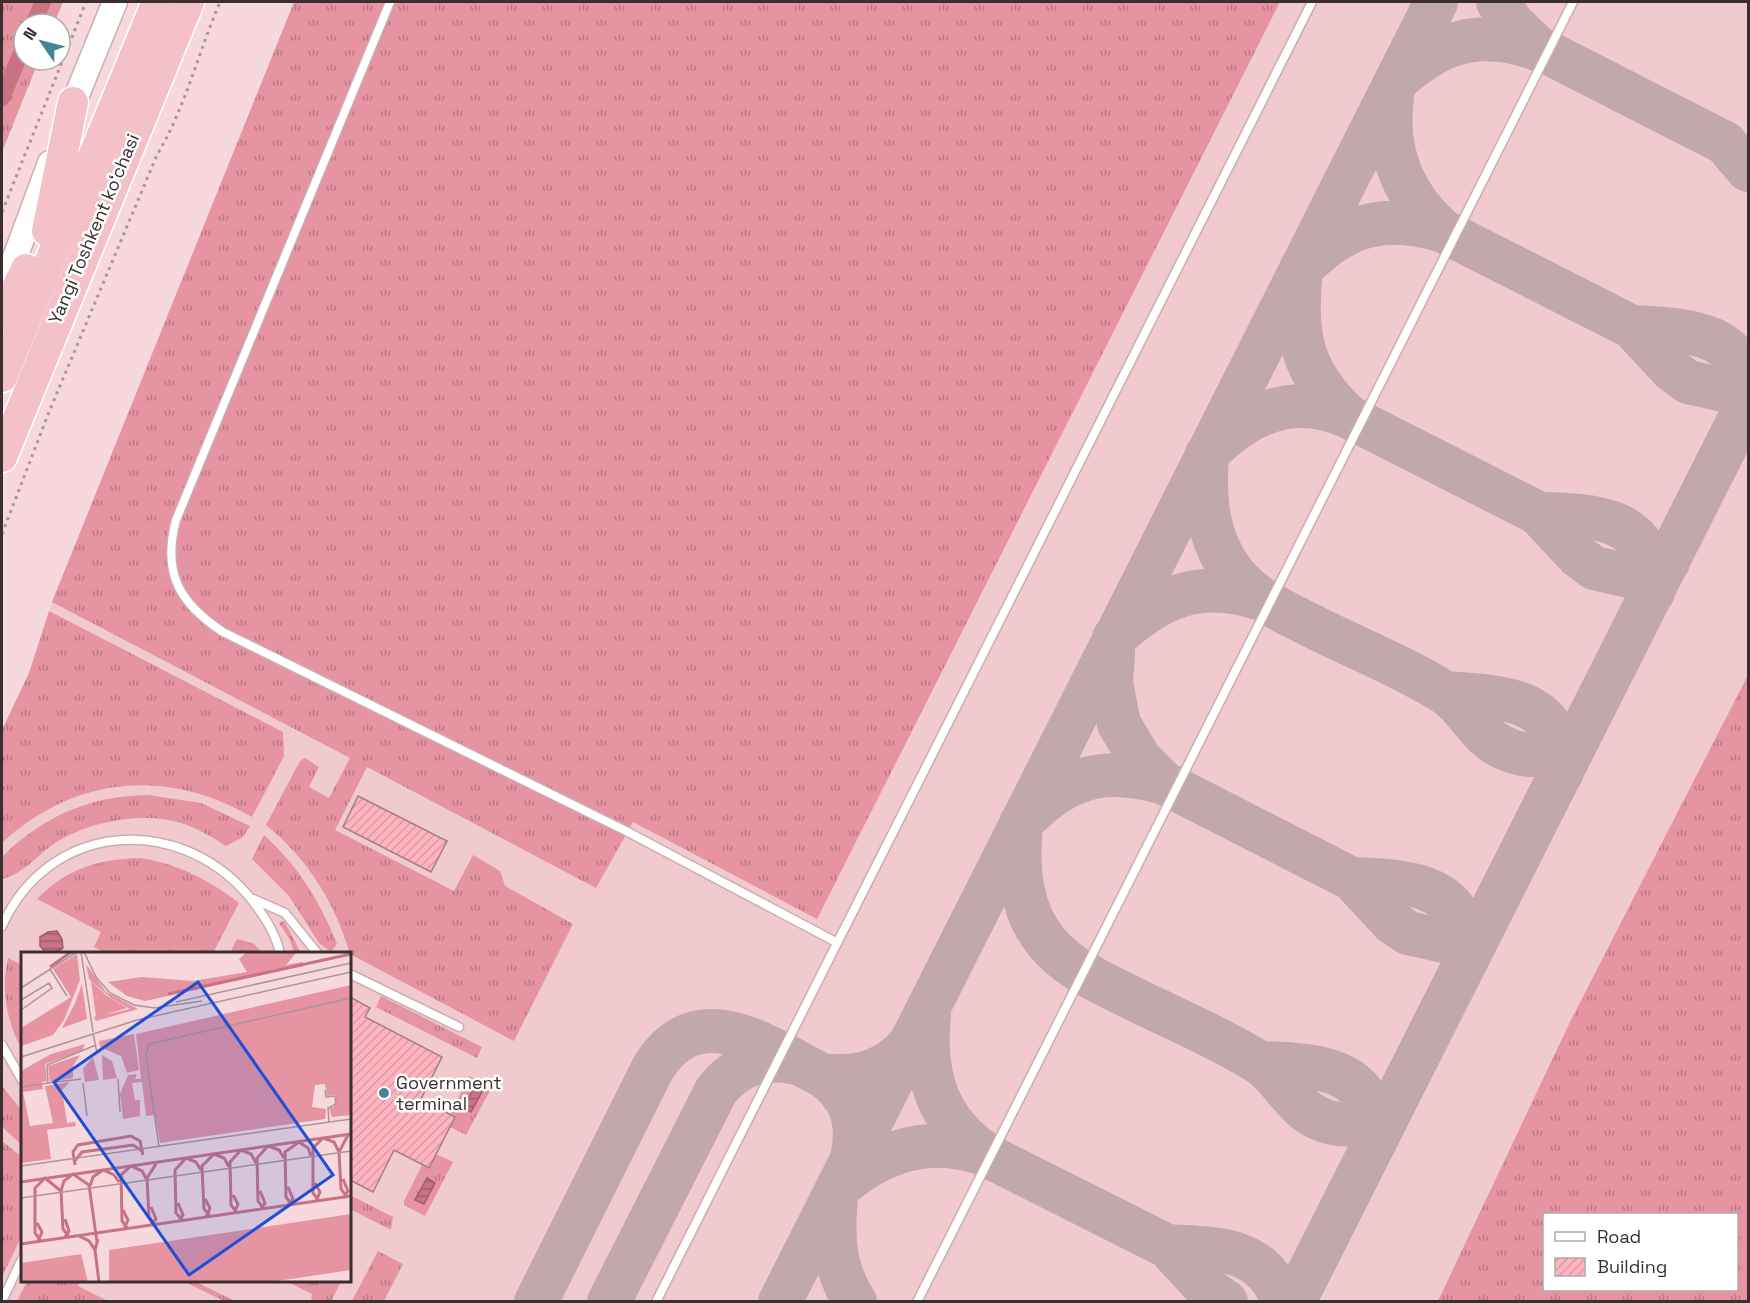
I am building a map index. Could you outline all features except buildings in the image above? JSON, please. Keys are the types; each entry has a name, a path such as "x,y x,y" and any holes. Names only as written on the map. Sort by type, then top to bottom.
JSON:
{"highway":[{"name":"Yangi Toshkent ko‘chasi","path":"2,377 157,2"},
{"name":"Yangi Toshkent ko‘chasi","path":"2,457 189,2"},
{"path":"2,318 142,38"},
{"path":"31,305 73,102"}],"main road":[{"path":"2,296 73,102 115,2"}],"lane":[{"path":"390,2 176,520 171,540 171,560 181,594 196,612 224,632 626,831 836,942"},
{"path":"656,1302 1312,2"},
{"path":"917,1302 1573,2"},
{"path":"3,920 18,897 57,862 94,844 124,839 166,843 197,854 218,866 249,898 270,928 279,952"},
{"path":"249,898 285,913 316,952"},
{"path":"351,974 459,1027"},
{"path":"2,1046 21,1078"},
{"path":"2,1301 21,1261"}],"path":[{"path":"2,212 86,2"},
{"path":"2,534 49,412 157,155 175,124 189,91 220,2"}],"shaded area":[{"path":"294,2 1748,2 1748,1301 2,1301 2,730 29,673 52,602"},
{"path":"57,931 62,939 63,948 57,952 45,952 40,946 40,937 48,932"},
{"path":"475,1086 483,1090 471,1112 463,1108"},
{"path":"427,1178 435,1183 424,1204 415,1200"}],"green space":[{"path":"2,2 63,2 59,12 12,12 12,72 34,72 2,152"},
{"path":"294,2 1280,2 817,919 633,822 596,888 367,767 335,830 454,891 473,855 500,871 505,886 573,924 514,1041 351,955 336,917 318,883 295,852 266,825 300,761 305,758 319,767 309,787 329,798 350,758 52,602"},
{"path":"49,611 283,732 284,756 252,817 220,801 187,791 155,786 122,786 90,792 59,804 30,821 2,843 2,730 29,673"},
{"path":"1748,675 1748,1301 1438,1301 1570,1022"},
{"path":"148,795 201,803 250,826 243,837 226,846 193,827 166,820 133,819 99,824 55,843 17,873 2,879 2,857 34,830 51,820 87,804 106,799"},
{"path":"264,835 307,885 337,944 331,952 319,943 289,896 252,859"},
{"path":"141,858 168,864 193,874 239,903 214,952 104,952 94,947 101,932 37,899 48,888 84,867 111,860"},
{"path":"284,921 300,952 294,952 290,940 279,923"},
{"path":"237,939 253,943 262,952 230,952"},
{"path":"8,958 21,964 21,1048 6,1005"},
{"path":"381,996 482,1047 477,1058 376,1007"},
{"path":"469,1076 492,1087 466,1135 450,1127 455,1117 450,1114"},
{"path":"2,1086 21,1110 21,1144 2,1127"},
{"path":"2,1141 21,1156 21,1237 2,1277"},
{"path":"436,1154 453,1162 425,1216 404,1205 404,1201 422,1165 429,1168"},
{"path":"351,1196 393,1217 391,1230 351,1210"},
{"path":"378,1251 403,1264 384,1301 352,1301"},
{"path":"27,1282 80,1282 78,1286 108,1301 17,1301"},
{"path":"185,1282 196,1282 235,1301 224,1301"},
{"path":"288,1282 341,1282 331,1302 311,1301 312,1294"}],"waterway":[{"path":"38,12 43,2"},
{"path":"2,98 13,72"}],"taxiway":[{"path":"780,1302 1436,2"},
{"path":"1498,2 1512,23 1537,47 1725,143 1748,170"},
{"path":"1547,53 1513,42 1480,39 1448,46 1432,54 1401,76 1392,91 1392,144 1396,161 1410,192 1419,206 1443,231 1632,327 1672,370 1688,382 1724,390 1748,384"},
{"path":"1443,231 1402,223 1366,226 1349,232 1333,242 1301,269 1300,332 1310,367 1320,384 1349,417 1538,513 1578,556 1594,568 1629,576 1650,572 1668,562"},
{"path":"1632,327 1694,333 1712,339 1727,349 1738,362 1745,381 1747,405"},
{"path":"1294,1302 1748,402"},
{"path":"1349,417 1309,406 1272,410 1239,427 1207,454 1206,486 1209,518 1225,562 1251,591 1270,604 1413,674 1445,693 1460,706 1487,737 1504,748 1523,754 1542,755 1560,750 1577,741"},
{"path":"1538,514 1601,519 1618,525 1633,535 1644,548 1651,567 1653,592"},
{"path":"1258,598 1217,590 1198,591 1163,602 1130,624 1114,638 1111,683 1119,724 1140,759 1164,783 1352,879 1392,922 1408,933 1444,941 1465,937 1484,926"},
{"path":"1446,693 1508,700 1526,706 1540,715 1552,728 1559,747 1562,772"},
{"path":"1164,783 1122,775 1086,779 1069,785 1053,795 1021,823 1019,855 1022,887 1038,931 1056,952 1083,973 1209,1035 1258,1062 1301,1106 1318,1118 1346,1125 1364,1122 1391,1110"},
{"path":"1352,879 1395,882 1432,891 1458,914 1465,933 1468,957"},
{"path":"929,1014 928,1057 931,1077 945,1112 972,1143 990,1157 1167,1246 1207,1289 1226,1302"},
{"path":"536,1302 653,1068 671,1046 691,1034 712,1031 734,1034 779,1052 822,1075"},
{"path":"852,1158 855,1133 851,1111 840,1092 822,1075 847,1076 870,1072 891,1062 909,1045"},
{"path":"609,1302 716,1091 733,1074 752,1064 773,1061 797,1063"},
{"path":"1260,1063 1322,1069 1354,1084 1366,1097 1373,1116 1376,1140"},
{"path":"855,1302 847,1289 838,1262 834,1234 837,1189 872,1164 908,1149 948,1146 968,1149 989,1156"},
{"path":"1167,1246 1220,1250 1251,1260 1264,1270 1275,1284 1283,1302"}],"place":[{"name":"Government terminal","path":"384,1093"}]}
